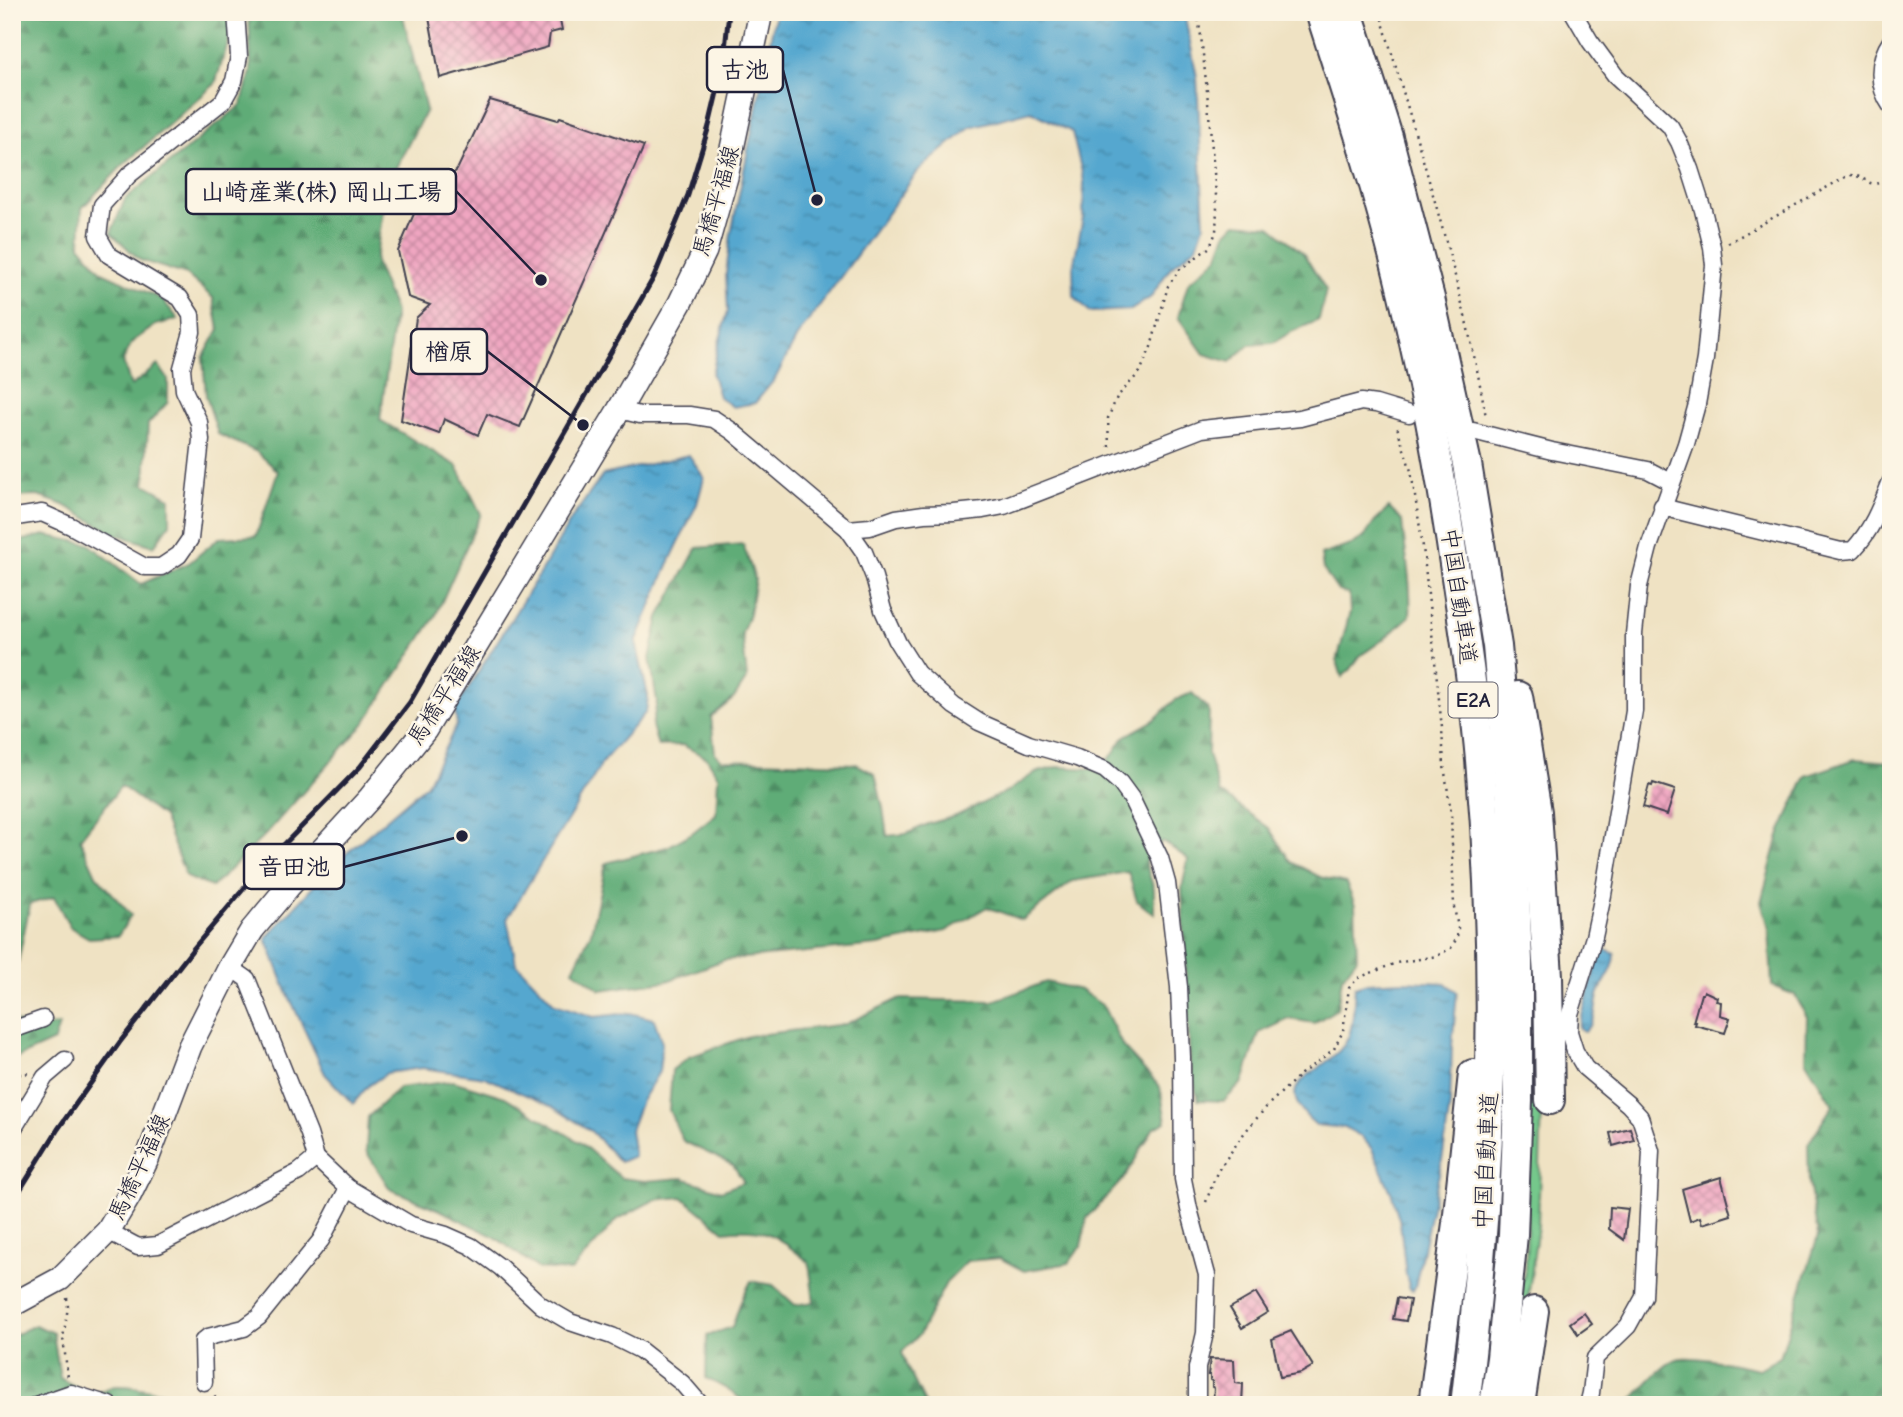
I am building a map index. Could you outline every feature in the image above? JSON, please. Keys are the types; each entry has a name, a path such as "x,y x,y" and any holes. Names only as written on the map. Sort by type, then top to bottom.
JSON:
{"highway":[{"name":"中国自動車道","path":"1320,12 1370,167 1407,311 1440,472 1480,760 1489,915 1491,1055 1485,1220 1465,1405"},
{"name":"中国自動車道","path":"1348,12 1391,150 1430,298 1467,464 1497,646 1511,803 1518,961 1518,1101 1513,1235 1494,1405"},
{"path":"1467,464 1503,603 1537,811 1548,976 1549,1100"},
{"path":"1433,1405 1473,1074 1475,820 1480,760"},
{"path":"1520,1405 1534,1311"}],"main road":[{"name":"馬橋平福線","path":"12,1305 60,1279 108,1231 148,1157 190,1046 230,967 253,930 370,798 425,730 619,410 680,303 705,251 726,177 761,12"}],"street":[{"path":"12,522 16,517 42,513 145,567 161,567 179,555 190,539 201,440 200,422 184,390 182,368 192,332 191,315 180,298 109,255 98,236 102,205 129,175 223,102 234,81 239,56 236,12"},
{"path":"1573,12 1615,75 1670,126 1679,142 1703,210 1714,265 1705,359 1697,404 1686,444 1662,506 1639,586 1634,634 1634,711 1603,895 1594,937 1570,1014 1569,1032 1584,1068 1640,1117 1651,1151 1644,1297 1628,1326 1595,1358 1588,1405"},
{"path":"1891,41 1880,64 1880,79 1891,106"},
{"path":"848,529 870,527 905,516 1004,506 1202,429 1300,418 1361,402 1402,412"},
{"path":"619,410 640,415 689,415 714,419 742,439 848,529 864,552 883,610 898,643 917,673 954,706 979,722 1029,744 1077,758 1105,770 1120,783 1131,798 1160,858 1167,883 1179,998 1183,1180 1207,1275 1205,1333 1197,1368 1197,1405"},
{"path":"1480,432 1552,452 1648,470 1671,482"},
{"path":"1662,506 1842,551 1853,550 1865,538 1891,481"},
{"path":"230,967 247,979 309,1134 316,1158 348,1188 411,1225 446,1235 471,1246 500,1267 541,1305 570,1322 612,1336 640,1350 682,1384 701,1405"},
{"path":"12,1030 43,1019"},
{"path":"12,1131 45,1077 65,1060"},
{"path":"108,1231 138,1247 158,1245 299,1172 316,1158"},
{"path":"204,1382 202,1341 244,1328 259,1317 320,1240 348,1188"},
{"path":"36,1405 71,1393 109,1405"}],"path":[{"path":"1115,463 1108,444 1108,418 1117,397 1140,372 1151,347 1168,286 1178,270 1210,247 1216,232 1217,207 1210,117 1197,12"},
{"path":"1380,12 1445,241 1478,371 1486,418 1480,432"},
{"path":"1712,247 1725,244 1849,175 1858,176 1871,184 1878,184 1891,177"},
{"path":"1194,1227 1217,1172 1245,1132 1269,1104 1334,1049 1343,1031 1349,988 1358,978 1396,962 1437,956 1451,948 1457,938 1451,812 1444,766 1425,559 1411,471 1396,423 1402,412"},
{"path":"60,1279 66,1291 68,1307 63,1338 71,1393"}],"green space":[{"path":"12,12 229,12 231,34 215,84 122,166 82,208 80,245 102,272 162,299 178,319 156,325 132,342 123,361 131,386 158,365 168,379 168,402 148,424 145,484 170,498 170,524 154,546 115,534 64,505 38,496 12,497"},
{"path":"249,12 402,12 426,110 387,185 375,262 395,312 380,420 457,466 481,514 435,617 364,724 266,834 212,887 186,877 163,817 121,786 80,839 96,875 131,915 118,936 89,938 70,927 54,897 30,904 18,962 12,966 12,543 44,535 89,544 141,584 189,563 219,538 256,536 278,471 257,452 218,434 206,396 203,358 219,329 213,298 187,275 140,260 111,233 125,199 241,105 251,72"},
{"path":"1236,223 1270,226 1303,253 1326,290 1319,320 1273,343 1249,345 1230,362 1204,354 1178,317 1188,283 1217,258 1226,233"},
{"path":"1389,508 1402,521 1410,616 1360,656 1342,677 1337,661 1350,612 1349,594 1338,591 1323,569 1321,555 1351,545 1364,537"},
{"path":"743,544 755,579 749,614 742,633 747,678 734,698 711,717 715,753 722,760 856,764 875,774 887,836 906,834 956,816 1008,791 1035,773 1057,767 1093,769 1111,757 1124,737 1154,720 1175,700 1192,693 1209,710 1208,754 1219,792 1269,828 1291,862 1320,877 1346,883 1355,905 1357,958 1342,978 1337,1009 1314,1023 1289,1019 1259,1033 1243,1082 1224,1101 1198,1100 1190,1064 1182,888 1188,859 1162,841 1145,862 1154,889 1154,914 1137,901 1128,872 1073,881 1022,920 987,907 946,931 878,945 724,960 667,981 601,990 573,970 591,933 606,863 667,847 692,833 716,814 718,776 707,758 683,745 658,746 652,726 657,702 650,658 659,617 697,548"},
{"path":"1855,759 1891,762 1891,1405 1628,1405 1644,1386 1677,1359 1705,1359 1759,1369 1780,1357 1818,1236 1809,1183 1808,1144 1833,1105 1806,1061 1807,1017 1795,995 1772,986 1769,927 1761,902 1779,835 1806,776"},
{"path":"1523,795 1543,1077 1538,1225 1515,1394 1518,1300 1526,1267 1527,1225"},
{"path":"1046,982 1080,990 1103,1006 1123,1047 1160,1087 1166,1122 1153,1129 1125,1177 1087,1218 1081,1246 1069,1263 1024,1271 1000,1258 967,1261 947,1281 919,1335 902,1352 926,1405 750,1405 706,1378 707,1336 732,1327 751,1281 773,1285 795,1305 814,1302 809,1262 771,1235 751,1230 724,1231 682,1197 654,1200 618,1219 571,1271 539,1269 495,1237 390,1189 366,1151 368,1117 399,1088 453,1081 505,1097 581,1143 621,1178 645,1181 683,1178 721,1191 744,1182 733,1165 683,1141 669,1110 672,1070 689,1057 749,1036 846,1024 898,999 993,1001"},
{"path":"12,1020 31,1027 59,1025 54,1041 12,1060"},
{"path":"35,1325 53,1333 60,1378 77,1387 95,1392 113,1386 135,1387 174,1395 202,1405 12,1405 12,1336"}],"water":[{"path":"776,12 1184,12 1197,77 1204,225 1197,246 1170,268 1151,297 1131,310 1090,312 1074,296 1073,267 1083,218 1084,181 1072,132 1031,111 970,127 919,170 798,335 775,379 755,403 733,407 719,397 712,374 728,311 726,274 731,234"},
{"path":"689,455 704,478 697,504 636,642 648,696 646,712 604,760 507,919 516,963 555,1004 594,1017 630,1013 654,1019 662,1043 659,1072 641,1101 630,1130 634,1156 620,1162 591,1131 551,1106 485,1077 422,1068 387,1073 367,1087 353,1104 325,1074 287,992 266,938 333,865 427,784 457,724 455,710 572,518 603,475"},
{"path":"1603,949 1615,954 1615,959 1598,995 1592,1023 1585,1031 1579,1027 1600,951"},
{"path":"1367,983 1445,983 1457,992 1450,1104 1443,1155 1413,1290 1410,1289 1406,1275 1400,1222 1391,1192 1372,1149 1362,1137 1346,1128 1316,1125 1302,1110 1296,1098 1296,1089 1302,1080 1334,1056 1348,1039 1355,987"}],"building":[{"path":"428,12 558,12 562,30 550,33 548,47 440,78"},
{"path":"490,100 558,120 560,117 644,146 520,427 487,414 478,435 444,419 439,434 401,420 416,318 430,305 408,297 398,251 416,209 457,170"},
{"path":"1653,783 1675,790 1667,815 1643,807 1649,785 1652,786"},
{"path":"1704,991 1717,997 1716,1001 1721,1002 1720,1015 1730,1018 1725,1033 1695,1025 1696,1022 1693,1022"},
{"path":"1630,1128 1634,1140 1613,1146 1610,1133"},
{"path":"1721,1177 1731,1215 1702,1224 1700,1217 1690,1221 1682,1189"},
{"path":"1610,1207 1628,1209 1624,1240 1609,1229"},
{"path":"1256,1293 1268,1312 1242,1328 1230,1308"},
{"path":"1397,1298 1410,1300 1406,1321 1393,1319"},
{"path":"1584,1313 1592,1324 1578,1334 1570,1323"},
{"path":"1291,1331 1313,1366 1301,1373 1280,1377 1272,1339"},
{"path":"1210,1359 1234,1360 1235,1383 1243,1384 1242,1404 1213,1402 1214,1388 1208,1375"}],"railway":[{"path":"12,1203 58,1129 120,1042 193,949 262,867 360,767 410,702 654,277 688,195 709,126 723,67 729,12"}],"place":[{"name":"古池","path":"817,200"},
{"name":"山崎産業(株) 岡山工場","path":"541,280"},
{"name":"楢原","path":"583,425"},
{"name":"音田池","path":"462,836"}]}
